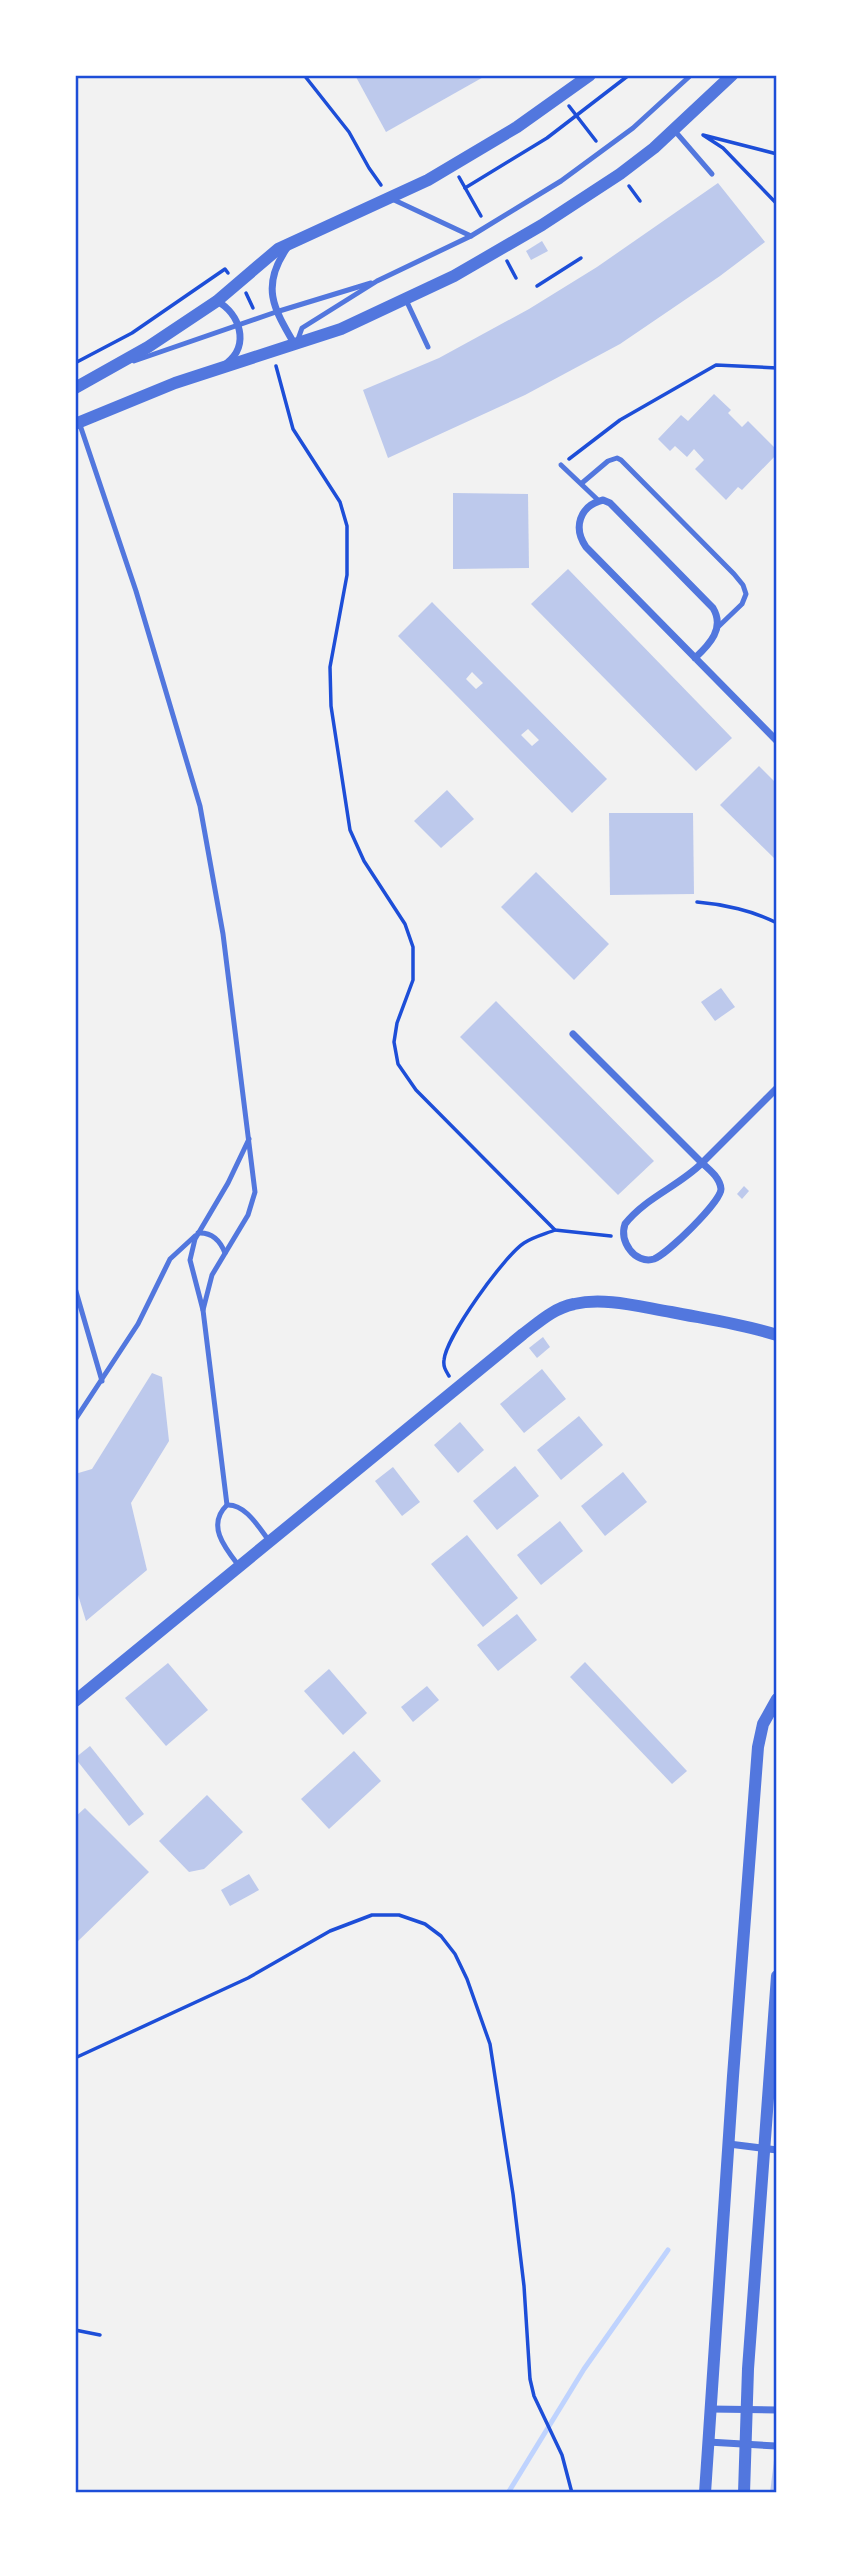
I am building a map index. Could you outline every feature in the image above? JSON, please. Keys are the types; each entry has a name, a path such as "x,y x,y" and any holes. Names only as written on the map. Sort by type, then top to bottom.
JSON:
{"street":[{"path":"75,388 111,369 218,301 267,258 291,242 392,199 496,140 590,75"},
{"path":"77,423 175,383 341,329 472,266 620,174 674,130 732,75"},
{"path":"291,242 278,263 271,292 276,312 295,345"},
{"path":"218,301 230,310 238,324 241,339 237,353 221,368"},
{"path":"695,658 710,643 718,626 717,614 699,591 610,503 599,501 584,512 579,520 578,530 583,541 695,658 777,741"},
{"path":"573,1034 702,1163 716,1177 721,1191 665,1252 654,1258 642,1259 631,1252 624,1236 625,1224 684,1180 702,1163 777,1088"},
{"path":"77,1696 550,1314 576,1303 592,1301 627,1304 715,1320 777,1335"},
{"path":"705,2493 758,1747 763,1724 777,1699"},
{"path":"744,2493 746,2409 770,2149 777,1976"},
{"path":"729,2144 770,2149"},
{"path":"710,2409 777,2410"},
{"path":"708,2442 776,2446"}],"lane":[{"path":"295,345 302,328 377,281 471,236 590,160 647,116 691,75"},
{"path":"674,130 712,174"},
{"path":"392,199 471,236"},
{"path":"111,369 238,324 377,281"},
{"path":"406,300 428,347"},
{"path":"77,423 136,591 201,806 223,934 255,1185 253,1204 209,1284 203,1310"},
{"path":"582,483 608,461 617,458 621,460 734,575 743,585 746,594 741,604 718,626"},
{"path":"561,465 599,501"},
{"path":"239,1566 219,1533 219,1516 227,1505 203,1310 191,1268 191,1248 228,1183 249,1139"},
{"path":"198,1233 211,1235 225,1253"},
{"path":"75,1420 138,1324 170,1259 198,1233"},
{"path":"75,1288 102,1381"},
{"path":"227,1505 242,1509 270,1542"}],"path":[{"path":"304,75 349,132 369,168 392,199"},
{"path":"482,219 465,188 547,138 629,75"},
{"path":"567,103 598,143"},
{"path":"777,154 702,135 723,148 777,204"},
{"path":"628,185 640,201"},
{"path":"537,286 581,258"},
{"path":"506,260 516,278"},
{"path":"75,363 132,333 225,269 232,277"},
{"path":"246,293 256,313"},
{"path":"275,361 293,429 340,502 347,526 347,575 331,654 329,693 350,830 365,861 405,924 413,947 413,980 397,1023 394,1054 416,1090 555,1230"},
{"path":"561,465 620,419 716,365 777,368"},
{"path":"697,902 757,915 777,923"},
{"path":"457,1389 444,1367 444,1359 470,1308 497,1270 523,1244 555,1230 624,1236"},
{"path":"75,2058 248,1978 330,1931 372,1915 399,1915 425,1924 442,1936 455,1954 467,1979 490,2044 519,2245 530,2379 534,2396 562,2455 572,2493"},
{"path":"75,2330 100,2335"}],"building":[{"path":"487,75 386,132 356,77"},
{"path":"718,183 765,242 620,344 525,395 388,458 363,390 439,358 529,309 597,267"},
{"path":"542,241 548,251 531,260 526,251"},
{"path":"714,394 731,410 728,413 742,427 748,421 777,450 777,454 742,490 738,487 726,500 695,469 704,460 694,449 687,457 675,446 670,451 658,439 681,415 688,421"},
{"path":"453,493 528,494 529,568 453,569"},
{"path":"568,569 732,738 696,771 531,604"},
{"path":"432,602 607,779 572,813 398,636","holes":["472,672 483,683 476,689 466,679","528,729 539,740 532,746 521,735"]},
{"path":"759,766 777,784 777,861 720,805"},
{"path":"447,790 474,819 441,848 414,821"},
{"path":"609,813 693,813 694,894 610,895"},
{"path":"536,872 609,944 574,980 501,907"},
{"path":"721,988 735,1007 715,1021 701,1002"},
{"path":"496,1001 654,1161 618,1195 460,1037"},
{"path":"744,1186 749,1191 742,1199 737,1194"},
{"path":"543,1337 550,1347 537,1358 529,1348"},
{"path":"542,1369 566,1399 524,1433 500,1404"},
{"path":"152,1373 162,1377 169,1441 131,1503 147,1570 86,1621 75,1585 75,1474 92,1469"},
{"path":"579,1416 603,1445 561,1480 537,1450"},
{"path":"460,1422 484,1450 458,1473 434,1445"},
{"path":"515,1466 539,1496 497,1530 473,1501"},
{"path":"393,1467 420,1502 402,1516 375,1481"},
{"path":"623,1472 647,1502 605,1536 581,1506"},
{"path":"560,1521 583,1551 541,1585 517,1555"},
{"path":"467,1535 518,1598 483,1627 431,1564"},
{"path":"517,1614 537,1640 498,1671 477,1645"},
{"path":"585,1662 687,1771 672,1784 570,1677"},
{"path":"168,1663 208,1710 166,1746 125,1698"},
{"path":"329,1669 367,1713 343,1735 304,1691"},
{"path":"427,1686 439,1700 413,1722 401,1707"},
{"path":"90,1746 144,1814 129,1826 75,1758"},
{"path":"354,1751 381,1781 329,1829 301,1799"},
{"path":"207,1795 243,1832 204,1869 189,1872 159,1841"},
{"path":"85,1808 149,1872 75,1944 75,1817"},
{"path":"249,1874 259,1890 230,1906 221,1890"},
{"path":"775,2452 777,2493 770,2493"}],"waterway":[{"path":"508,2493 584,2369 668,2250"}]}
